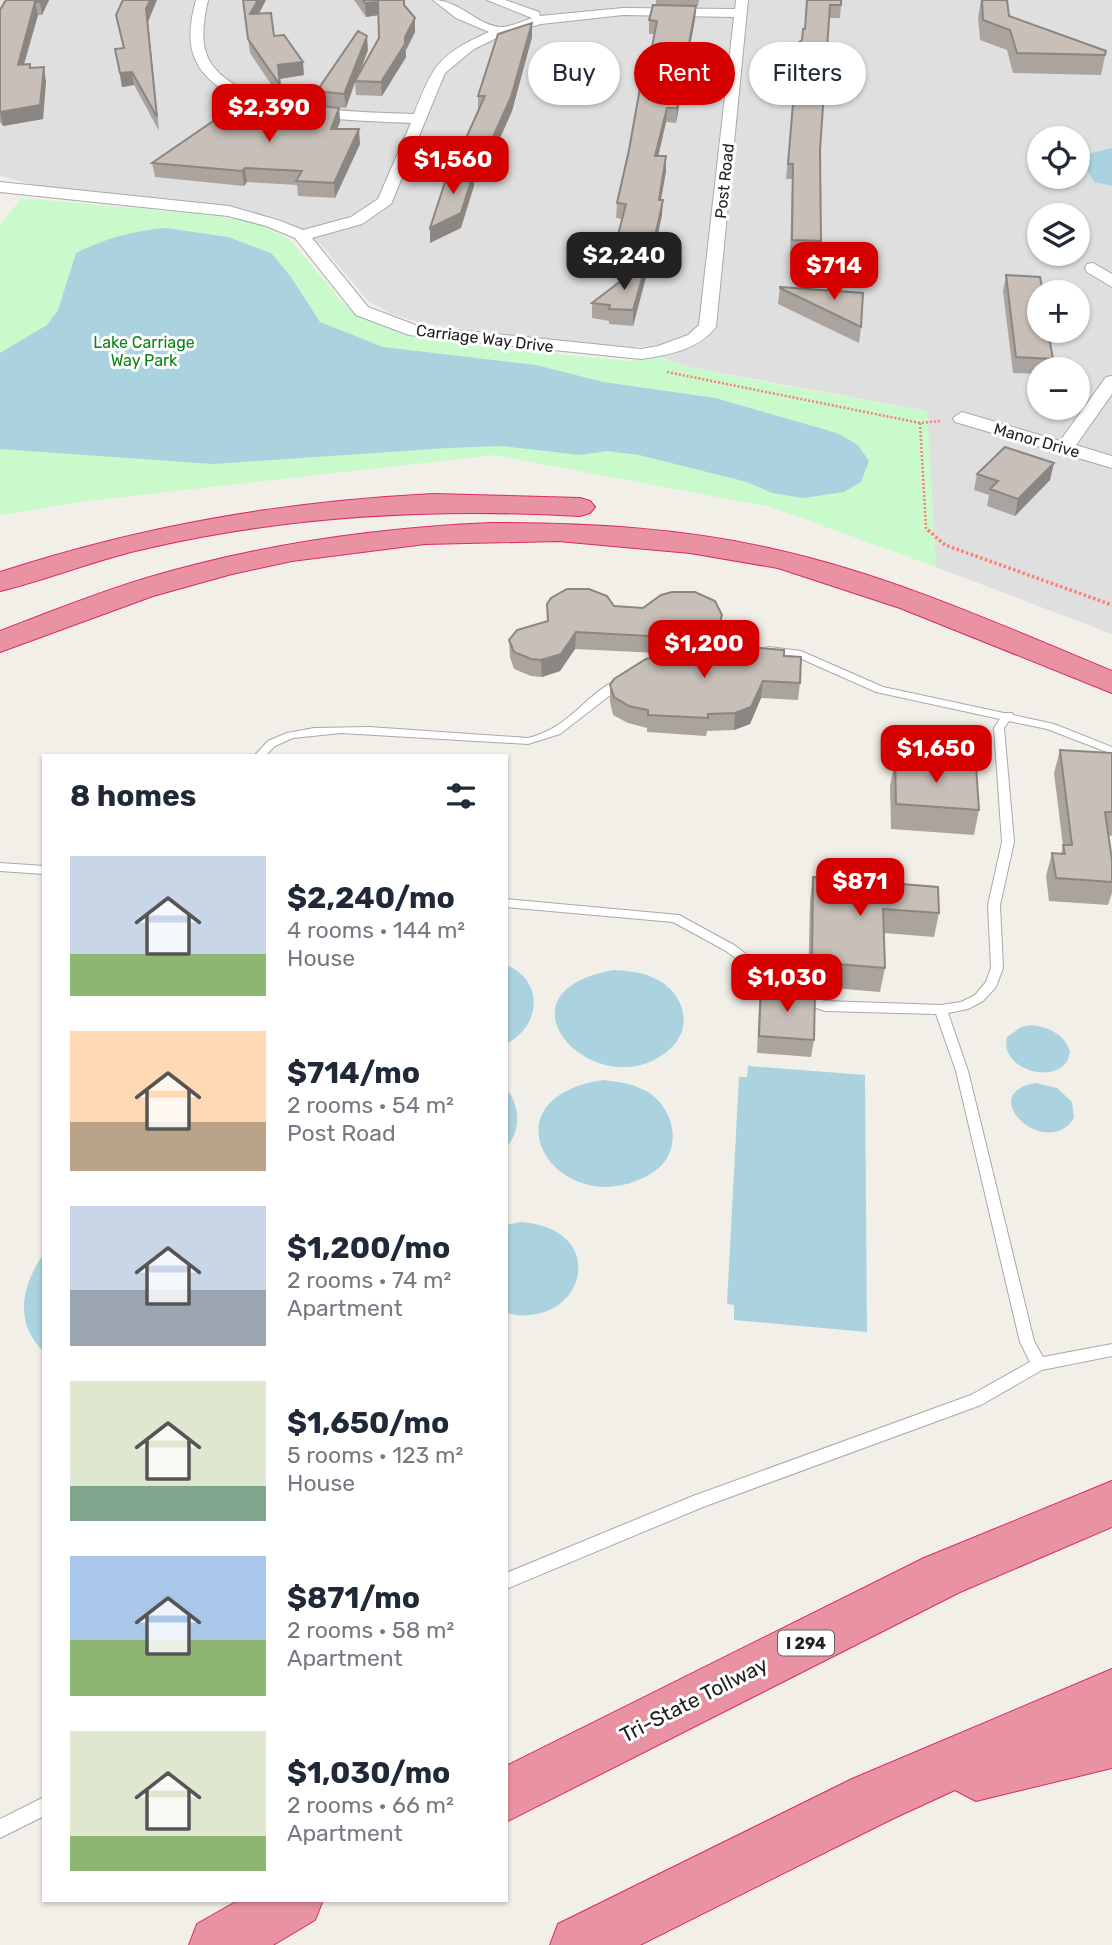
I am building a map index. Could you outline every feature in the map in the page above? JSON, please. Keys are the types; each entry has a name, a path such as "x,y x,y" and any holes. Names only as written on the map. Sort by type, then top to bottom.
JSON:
{"highway":[{"path":"0,582 140,540 252,519 388,503 444,501 543,504 611,509 698,522 815,548 910,575 1112,654"},
{"path":"0,642 161,584 290,552 432,534 566,531 653,538 785,561 886,590 1112,683"},
{"name":"Tri-State Tollway","path":"508,1794 942,1575 1112,1504"},
{"path":"579,1945 872,1799 1112,1695"},
{"path":"872,1799 1112,1741"},
{"path":"218,1945 292,1902"}],"street":[{"path":"202,0 198,21 201,60 219,81 237,91 288,108 311,112 420,118"},
{"path":"439,0 461,15 494,29"},
{"path":"493,0 534,15"},
{"path":"301,235 356,223 385,201 439,69 467,44 494,29 534,15 594,9 741,7"},
{"name":"Post Road","path":"678,346 694,339 707,327 710,313 741,7"},
{"name":"Carriage Way Drive","path":"0,187 229,211 272,223 301,235 362,310 415,331 613,354 641,354 678,346"},
{"path":"1093,268 1112,282"},
{"path":"1065,447 1112,381"},
{"name":"Manor Drive","path":"962,418 1112,462"}],"lane":[{"path":"756,651 797,653 880,690 1050,726 1112,751"},
{"path":"260,754 279,740 304,732 344,729 528,741 547,738 567,727 610,688 632,675"},
{"path":"508,903 675,918 730,948 794,996 825,1006 941,1010 964,1006 979,998 992,984 997,968 993,905 1008,842 999,728 1008,716"},
{"path":"0,867 42,870"},
{"path":"941,1010 962,1071 1027,1342 1039,1364"},
{"path":"508,1580 699,1501 976,1401 1039,1364 1112,1350"},
{"path":"0,1829 42,1808"}],"path":[{"path":"641,354 661,370 920,423 962,418"},
{"path":"920,423 926,528 945,545 1112,606"}],"shaded area":[{"path":"0,0 1112,0 1112,634 936,567 927,411 689,367 660,357 650,346 573,344 421,323 389,313 368,301 321,245 298,227 276,217 206,204 49,189 0,176"}],"green space":[{"name":"Lake Carriage Way Park","path":"21,198 200,214 253,222 291,241 343,303 354,312 405,334 440,341 629,361 660,357 689,367 927,411 936,567 771,507 494,455 79,502 0,515 0,226"}],"water":[{"path":"1112,148 1112,186 1094,182 1090,175 1091,153"},
{"name":"Lake Carriage Way Park","path":"166,228 228,237 271,253 291,277 320,322 383,347 536,365 603,382 715,398 837,433 858,445 869,461 861,482 844,492 803,498 772,493 747,482 639,455 607,451 580,455 501,446 213,464 0,449 0,353 47,325 58,310 76,253 120,236"},
{"path":"508,966 519,972 527,982 534,1004 532,1015 518,1036 508,1043"},
{"path":"614,970 641,973 656,979 673,992 682,1010 684,1020 678,1040 670,1049 642,1065 613,1066 587,1058 567,1042 556,1022 558,1001 576,983"},
{"path":"1031,1025 1055,1032 1064,1040 1070,1051 1066,1062 1058,1069 1034,1071 1013,1060 1007,1049 1007,1037 1021,1027"},
{"path":"748,1066 865,1075 867,1332 734,1320 734,1305 727,1304 739,1077 747,1077"},
{"path":"603,1080 634,1086 655,1097 669,1118 672,1130 669,1154 662,1164 652,1173 618,1186 588,1185 563,1173 545,1155 538,1133 544,1110 565,1092"},
{"path":"1036,1083 1057,1088 1072,1102 1074,1118 1062,1130 1047,1132 1033,1129 1021,1121 1013,1110 1011,1099 1018,1089"},
{"path":"508,1091 517,1118 508,1145"},
{"path":"521,1222 550,1229 569,1242 577,1259 577,1277 569,1294 554,1308 533,1315 508,1313 508,1225"},
{"path":"42,1256 42,1350 28,1328 24,1303 36,1265"}],"building":[{"path":"6,0 41,0 35,2 18,65 44,67 40,105 0,112 0,10"},
{"path":"123,0 150,0 146,9 157,117 132,72 120,73 115,49 124,48 116,15"},
{"path":"243,0 258,0 250,14 271,13 274,36 284,35 303,62 278,65 280,85 248,39"},
{"path":"363,0 404,0 404,5 415,18 405,37 405,44 381,82 355,81 379,38 378,2 365,3"},
{"path":"807,0 841,0 841,5 830,5 827,42 799,42 805,29"},
{"path":"982,0 1007,0 1009,16 1106,51 1105,55 1017,53 1010,30 983,20"},
{"path":"653,5 696,6 689,42 653,42 657,21 649,20"},
{"path":"532,23 511,97 487,150 461,149 485,96 478,96 498,34"},
{"path":"358,31 367,36 344,94 317,91"},
{"path":"238,104 303,124 299,118 308,104 339,108 331,129 359,129 334,183 296,181 302,171 245,168 242,171 152,163"},
{"path":"637,105 678,105 677,108 667,108 655,156 666,156 659,200 663,200 654,241 617,239 626,204 617,203"},
{"path":"793,105 823,105 820,150 821,241 792,240 793,164 788,164"},
{"path":"449,170 474,171 461,213 430,228"},
{"path":"647,261 633,310 609,309 610,305 592,303"},
{"path":"1006,275 1040,277 1041,280 1027,280 1027,343 1050,343 1053,357 1016,357"},
{"path":"780,288 863,293 861,327"},
{"path":"1005,447 1054,463 1018,499 990,489 998,481 977,474"},
{"path":"567,589 589,589 607,596 614,606 643,608 661,595 695,592 715,601 722,615 716,634 658,644 668,637 576,632 561,654 541,660 514,652 509,640 517,630 548,621 547,604 551,598"},
{"path":"712,644 784,650 784,656 801,657 800,683 763,681 751,707 735,713 708,714 708,718 648,715 648,710 629,706 614,697 610,685 614,679 646,659"},
{"path":"1060,750 1112,753 1112,812 1105,812 1112,860 1112,882 1056,878 1052,853 1065,854 1063,845 1072,845"},
{"path":"895,760 976,766 979,810 896,804"},
{"path":"813,877 938,887 939,913 883,909 885,968 812,962"},
{"path":"761,987 815,992 814,1040 759,1036"}]}
